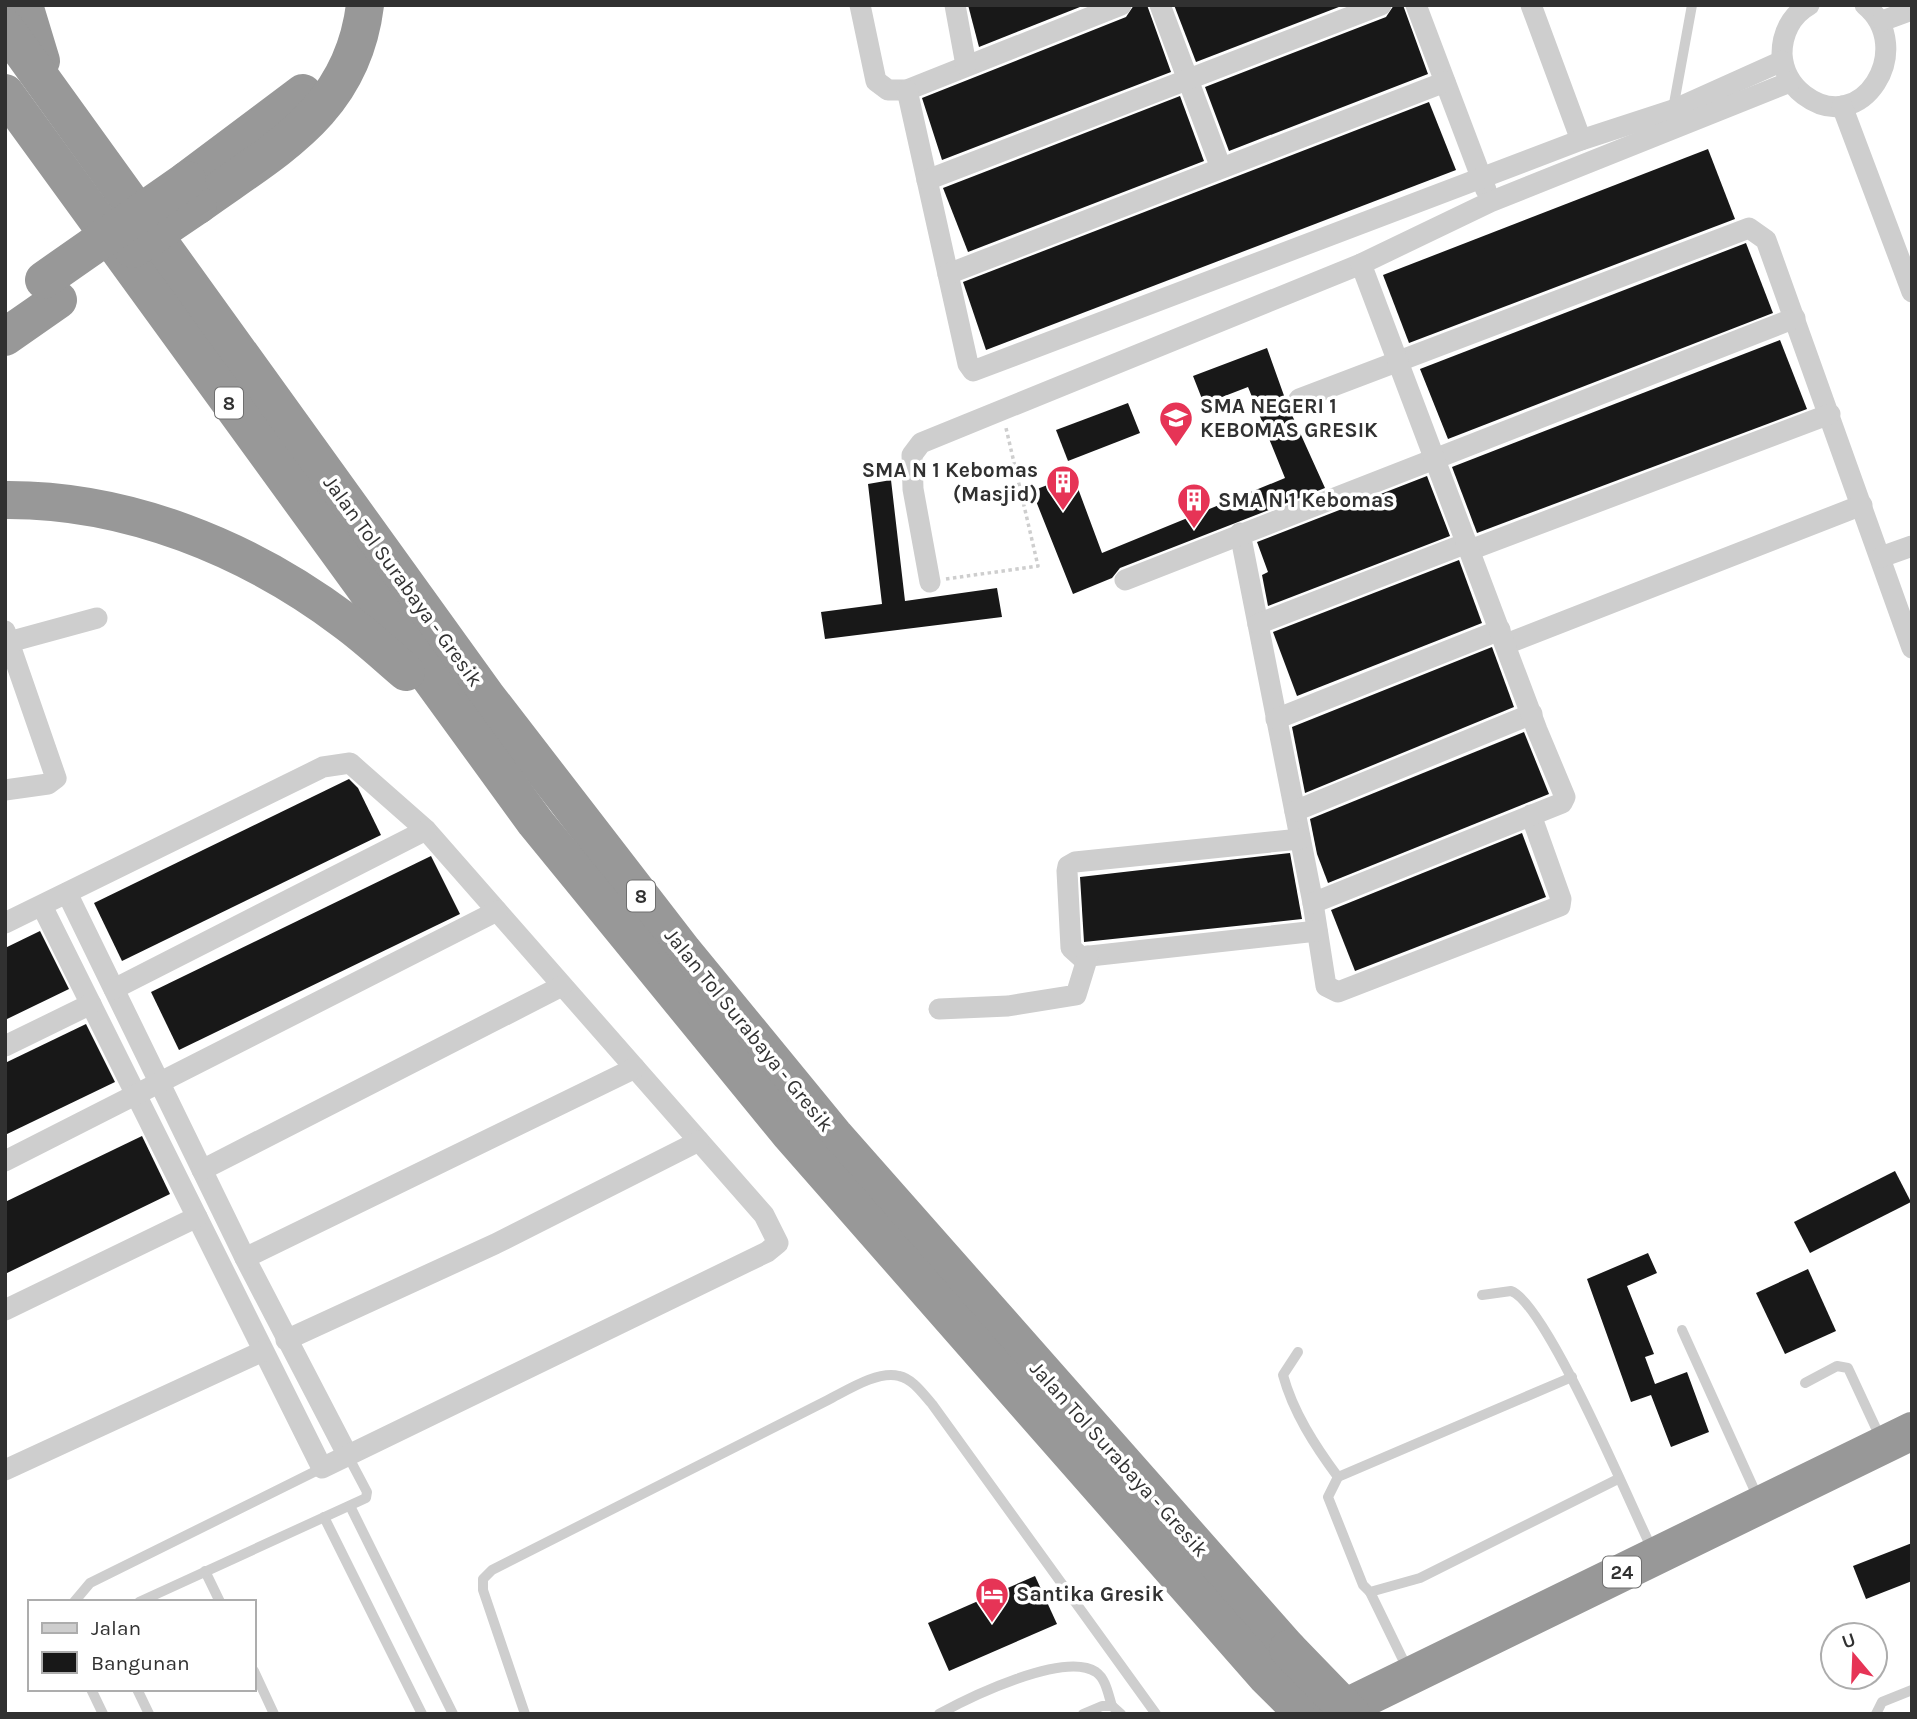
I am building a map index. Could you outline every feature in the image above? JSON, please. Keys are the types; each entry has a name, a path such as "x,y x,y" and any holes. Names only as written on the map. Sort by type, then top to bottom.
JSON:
{"highway":[{"path":"24,5 53,96"},
{"path":"192,192 299,98 334,54 342,28 345,5"},
{"path":"5,337 51,290 192,192 301,128 336,92 358,47 365,5"},
{"name":"Jalan Tol Surabaya - Gresik","path":"5,28 486,696 683,951 1277,1662 1304,1714"},
{"name":"Jalan Tol Surabaya - Gresik","path":"5,93 535,822 790,1134 1277,1662 1351,1714"},
{"path":"5,307 51,290"},
{"path":"5,500 64,501 141,518 216,544 268,571 345,620 453,712"},
{"name":"24","path":"1332,1714 1411,1675 1660,1565 1761,1505 1902,1443"},
{"name":"24","path":"1375,1714 1660,1565 1902,1443"}],"street":[{"path":"860,5 876,81 888,90 907,90 1121,5"},
{"path":"955,5 966,65"},
{"path":"1160,5 1221,168"},
{"path":"927,180 1381,5"},
{"path":"1416,5 1490,202"},
{"path":"1531,5 1581,140"},
{"path":"1809,5 1793,19 1786,32 1783,61 1790,82 1818,104 1842,106 1864,99 1886,75 1892,53 1873,11 1912,10"},
{"path":"907,90 968,364 973,371 982,370 1581,140 1673,110 1783,61"},
{"path":"948,274 1445,82"},
{"path":"930,582 913,489 912,455 921,443 1001,408 1081,380 1361,264 1490,202 1790,82"},
{"path":"1842,106 1912,292"},
{"path":"1299,399 1749,228 1766,240 1912,648"},
{"path":"1313,903 1562,803 1565,797 1361,264"},
{"path":"1125,580 1795,318"},
{"path":"1258,624 1829,414"},
{"path":"1276,719 1862,505"},
{"path":"1240,533 1313,903 1326,986 1338,992 1560,906 1561,899 1531,815"},
{"path":"1881,558 1912,546"},
{"path":"5,790 48,784 56,778 15,692 7,636 97,618"},
{"path":"1295,811 1532,714"},
{"path":"5,923 323,767 350,763 426,830 764,1215 778,1239 776,1245 322,1468 42,906"},
{"path":"114,989 426,830"},
{"path":"1300,839 1075,862 1068,866 1071,948 1075,954 1088,956 1317,931"},
{"path":"67,893 245,1258 348,1456"},
{"path":"5,1161 497,911"},
{"path":"939,1009 1008,1006 1076,995 1088,956"},
{"path":"202,1170 562,986"},
{"path":"5,1046 91,1004"},
{"path":"245,1258 635,1068"},
{"path":"286,1340 495,1244 699,1141"},
{"path":"5,1310 197,1217"},
{"path":"5,1470 262,1351"}],"lane":[{"path":"1673,110 1692,5"},
{"path":"1482,1295 1511,1291 1529,1304 1572,1377 1660,1565"},
{"path":"1682,1330 1761,1505"},
{"path":"1298,1352 1283,1375 1286,1385 1292,1403 1338,1476"},
{"path":"1805,1383 1837,1366 1848,1368 1902,1443"},
{"path":"525,1714 483,1590 483,1579 492,1570 828,1400 876,1378 899,1375 916,1386 932,1404 1156,1714"},
{"path":"1411,1675 1370,1592 1363,1585 1328,1497 1338,1476 1572,1377"},
{"path":"143,1600 363,1500 367,1493 348,1456"},
{"path":"76,1600 90,1583 322,1468"},
{"path":"1370,1592 1420,1578 1618,1479"},
{"path":"349,1506 453,1714"},
{"path":"324,1517 422,1714"},
{"path":"205,1571 219,1600"},
{"path":"939,1714 1050,1669 1073,1666 1098,1673 1104,1680 1112,1706 1121,1714"},
{"path":"256,1675 274,1714"},
{"path":"1876,1714 1882,1702 1912,1689"},
{"path":"92,1691 103,1714"},
{"path":"138,1691 149,1714"},
{"path":"1083,1714 1102,1706 1112,1706"}],"path":[{"path":"930,582 1038,566 1001,408"}],"building":[{"path":"968,5 1085,5 979,47"},
{"path":"1134,5 1147,5 1171,72 942,160 922,98 1126,17"},
{"path":"1174,5 1344,5 1196,62"},
{"path":"1394,5 1403,5 1428,74 1229,151 1205,87 1386,17"},
{"path":"1180,96 1204,161 968,252 943,188"},
{"path":"1429,102 1456,170 986,350 963,282"},
{"path":"1708,149 1735,219 1409,343 1383,275"},
{"path":"1746,243 1773,313 1448,439 1420,369"},
{"path":"1780,340 1807,409 1477,533 1452,467"},
{"path":"1267,348 1287,404 1325,488 1120,568 1112,578 1073,594 1032,491 1073,475 1102,553 1285,478 1248,387 1204,404 1193,376"},
{"path":"1128,403 1140,433 1068,461 1056,430"},
{"path":"1427,476 1450,536 1268,606 1262,575 1268,572 1257,542"},
{"path":"891,480 905,601 997,588 1002,617 825,639 821,612 882,604 868,484"},
{"path":"1459,560 1482,623 1297,696 1273,632"},
{"path":"1492,647 1514,707 1305,793 1292,727"},
{"path":"1524,732 1549,794 1328,883 1317,854 1310,819"},
{"path":"349,779 358,788 381,835 122,961 94,903"},
{"path":"1522,833 1546,897 1355,971 1331,910"},
{"path":"1290,853 1302,919 1084,942 1080,877"},
{"path":"431,856 460,914 179,1050 151,992"},
{"path":"40,931 69,989 5,1020 5,948"},
{"path":"86,1024 115,1082 5,1135 5,1063"},
{"path":"142,1136 170,1194 5,1274 5,1202"},
{"path":"1895,1171 1911,1202 1810,1253 1794,1222"},
{"path":"1648,1253 1657,1273 1627,1286 1654,1354 1645,1357 1655,1384 1687,1372 1709,1432 1671,1447 1651,1395 1631,1402 1587,1279"},
{"path":"1808,1269 1836,1331 1785,1354 1756,1293"},
{"path":"1912,1543 1912,1581 1866,1599 1853,1566"},
{"name":"Santika Gresik","path":"1035,1576 1057,1624 949,1671 928,1623"}],"place":[{"name":"SMA NEGERI 1 KEBOMAS GRESIK","path":"1176,448"},
{"name":"SMA N 1 Kebomas (Masjid)","path":"1063,512"},
{"name":"SMA N 1 Kebomas","path":"1194,530"},
{"name":"Santika Gresik","path":"992,1624"}]}
